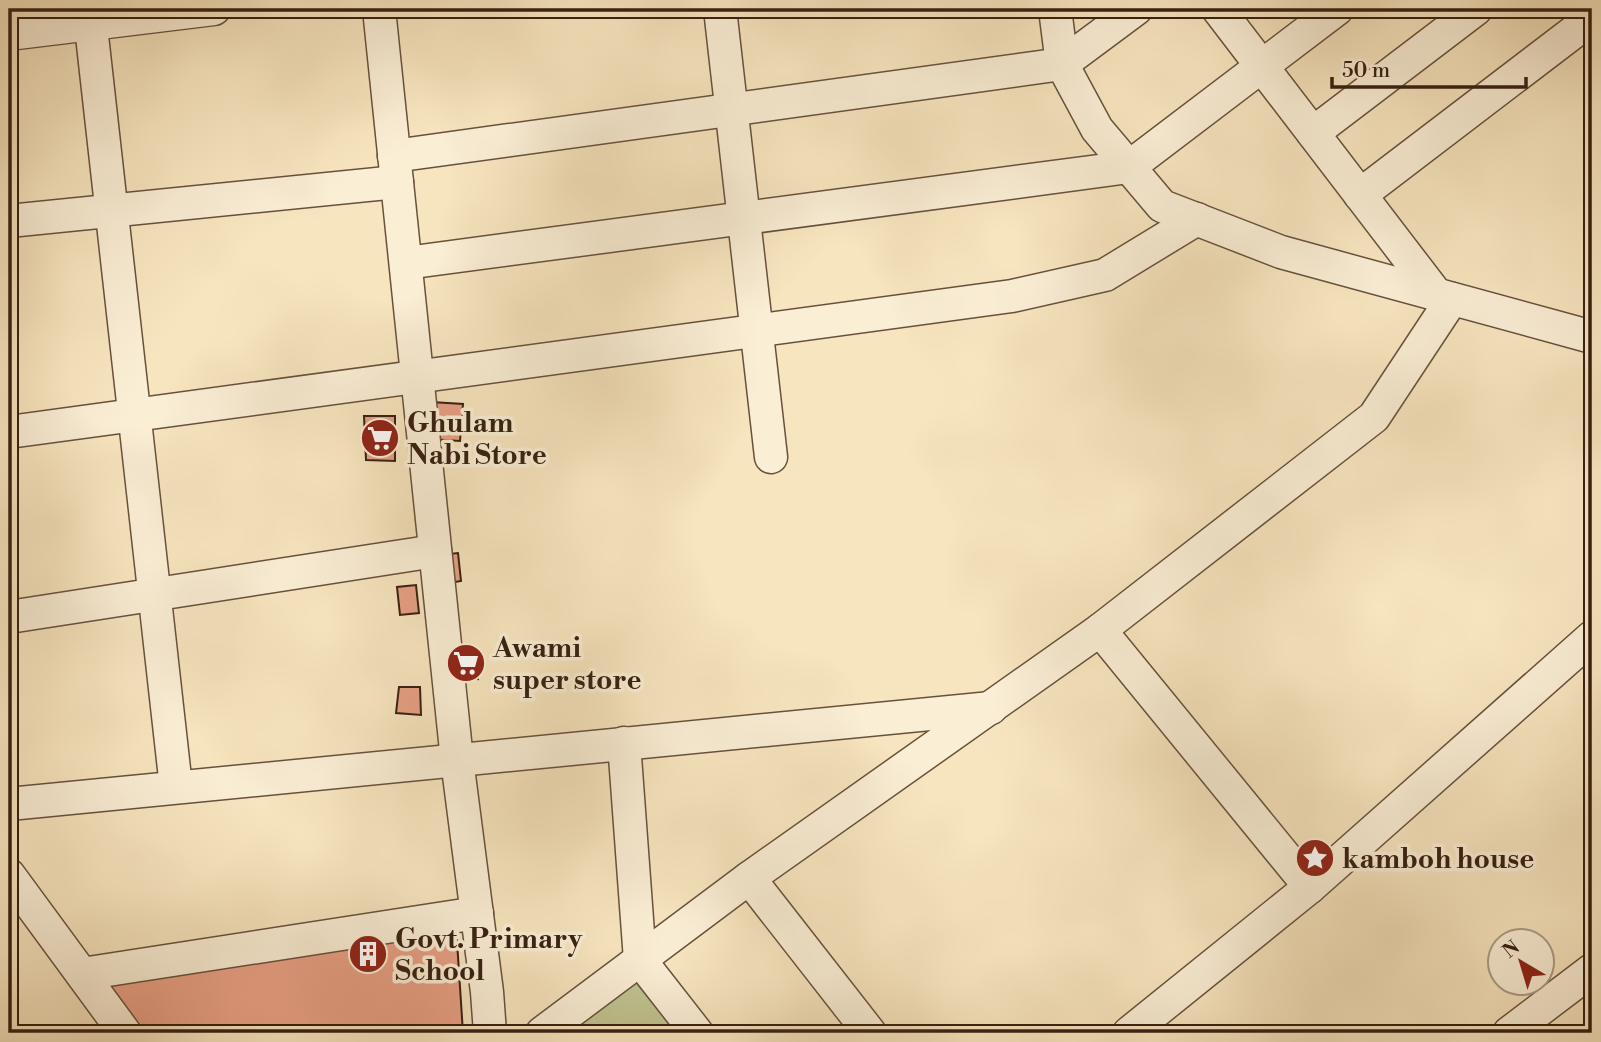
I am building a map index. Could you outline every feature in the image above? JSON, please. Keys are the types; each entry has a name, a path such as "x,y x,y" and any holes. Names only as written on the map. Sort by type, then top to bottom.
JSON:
{"street":[{"path":"9,34 90,16 214,9"},
{"path":"381,9 457,760 490,1033"},
{"path":"720,9 771,457"},
{"path":"1055,9 1062,64 1097,129 1162,206 1280,252 1592,337"},
{"path":"9,222 112,211 396,169 732,110 1062,64 1136,9"},
{"path":"1218,9 1360,195 1444,297"},
{"path":"406,263 1129,167 1337,9"},
{"path":"1313,133 1476,9"},
{"path":"90,16 176,788"},
{"path":"1360,195 1592,18"},
{"path":"9,432 1012,296 1105,275 1197,219"},
{"path":"542,1033 748,878 992,708 1100,629 1374,417 1444,297"},
{"path":"9,617 435,551"},
{"path":"1100,629 1310,887"},
{"path":"1129,1033 1310,887 1592,637"},
{"path":"9,804 992,708"},
{"path":"624,743 640,960 697,1033"},
{"path":"9,875 125,1033"},
{"path":"748,878 870,1033"},
{"path":"82,974 477,913"},
{"path":"1509,1033 1592,970"}],"green space":[{"path":"633,978 677,1033 564,1033"}],"building":[{"path":"431,402 463,404 460,441 428,439"},
{"name":"Ghulam Nabi Store","path":"364,416 395,416 395,461 366,460"},
{"path":"458,553 461,581 443,584 440,555"},
{"path":"416,585 419,613 400,615 397,587"},
{"name":"Awami super store","path":"453,648 478,649 478,679 453,676"},
{"path":"399,687 420,687 421,715 396,713"},
{"name":"Govt. Primary School","path":"456,926 463,1033 137,1033 101,982"}],"place":[{"name":"Ghulam Nabi Store","path":"380,438"},
{"name":"Awami super store","path":"466,663"},
{"name":"kamboh house","path":"1315,858"},
{"name":"Govt. Primary School","path":"368,954"}]}
